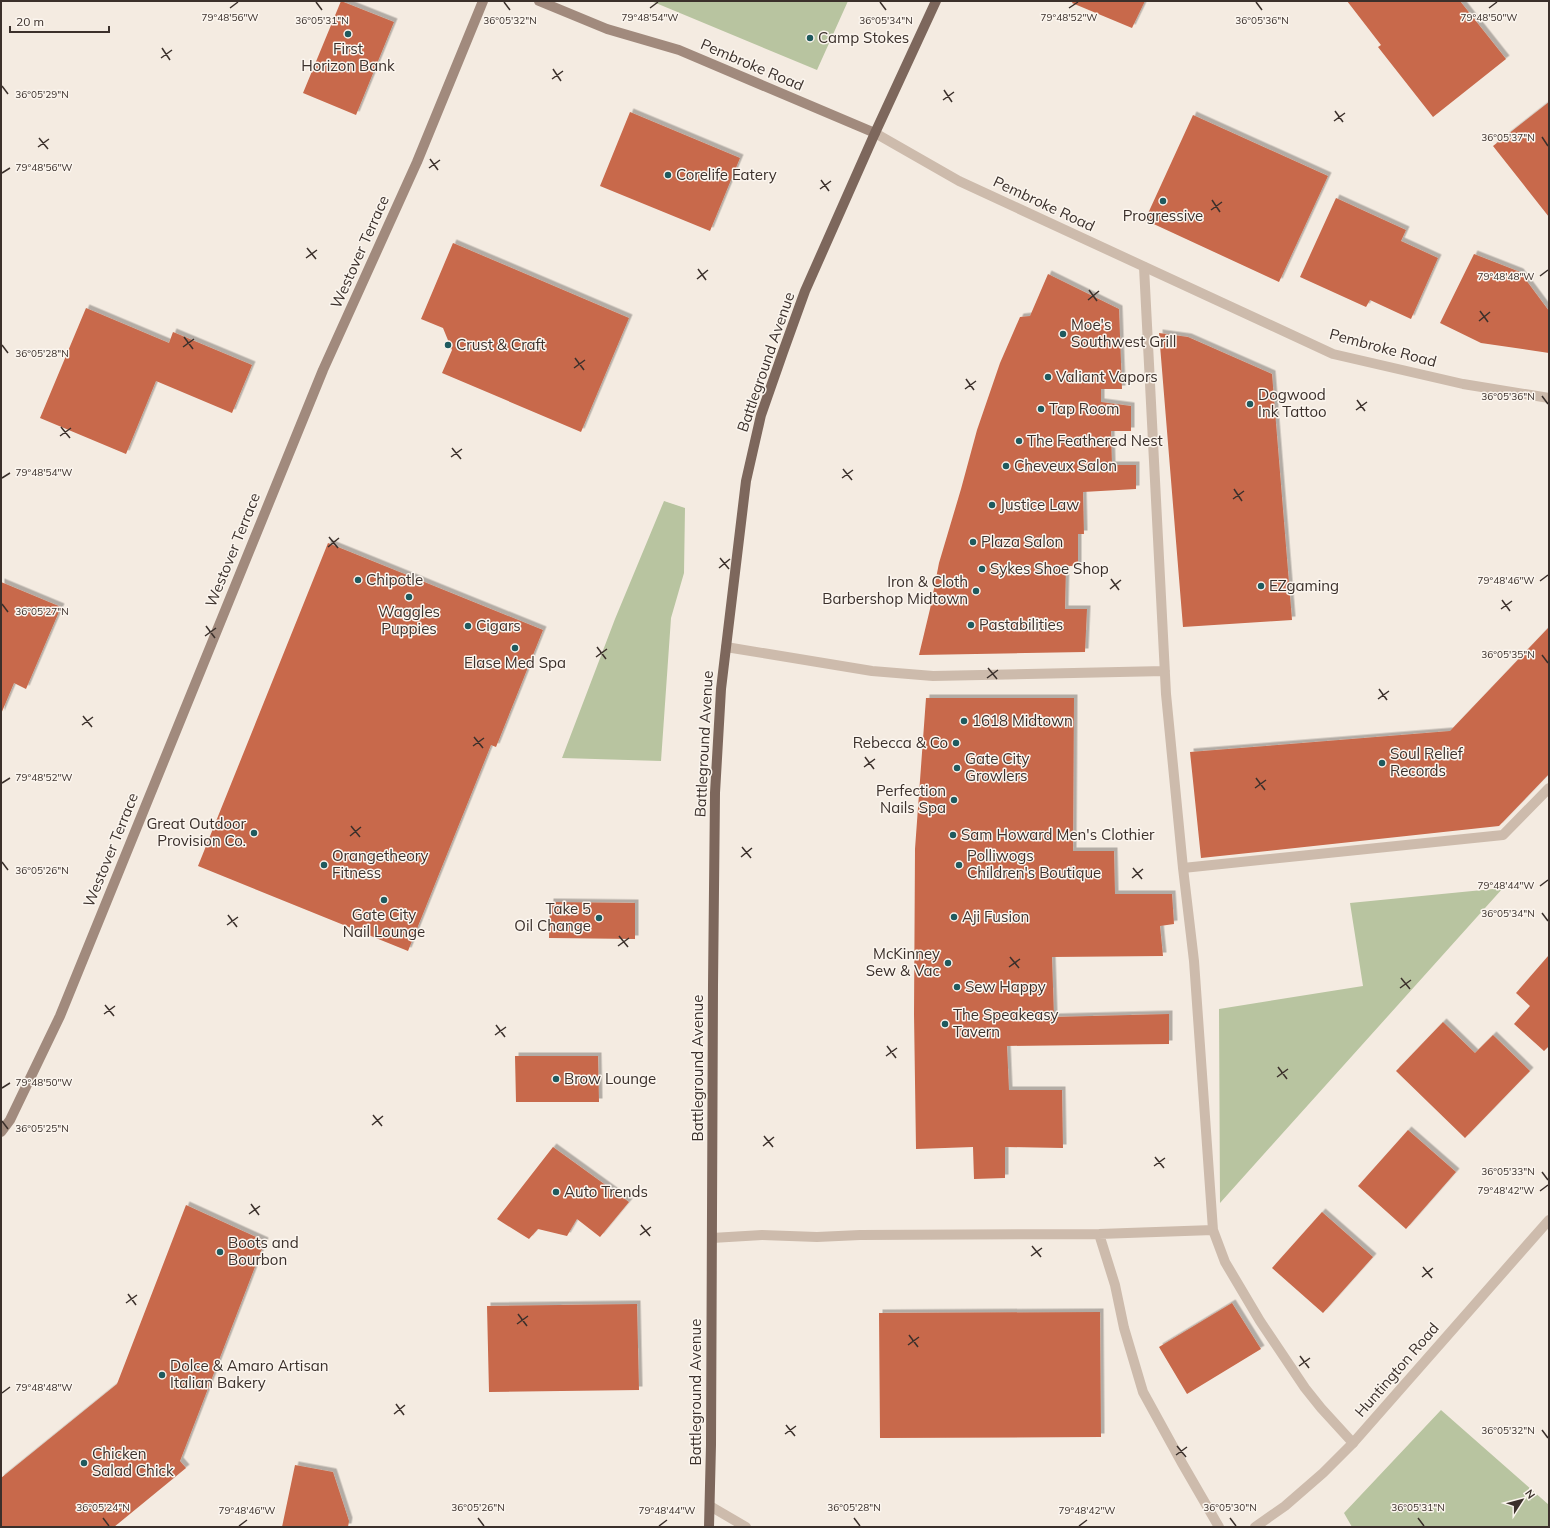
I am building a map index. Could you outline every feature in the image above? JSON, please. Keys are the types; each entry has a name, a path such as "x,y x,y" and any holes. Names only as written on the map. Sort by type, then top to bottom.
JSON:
{"main road":[{"name":"Westover Terrace","path":"1,1132 10,1120 60,1016 323,370 417,162 483,1"},
{"name":"Pembroke Road","path":"539,1 607,29 679,50 875,133"},
{"name":"Battleground Avenue","path":"709,1527 711,1445 715,794 721,690 746,481 761,415 782,352 806,291 875,133 936,1"}],"street":[{"name":"Pembroke Road","path":"875,133 959,181 1333,354 1463,384 1549,398"},
{"path":"1144,267 1165,671 1183,868 1194,961 1213,1230 1225,1262 1264,1327 1305,1388 1353,1443"},
{"path":"726,647 872,671 933,676 1165,671"},
{"path":"1183,868 1503,835 1549,788"},
{"name":"Huntington Road","path":"1255,1527 1285,1506 1353,1443 1549,1220"},
{"path":"712,1238 762,1235 817,1237 868,1235 1099,1234 1213,1230"},
{"path":"1099,1234 1143,1392 1218,1527"},
{"path":"710,1506 746,1527"}],"green space":[{"path":"651,1 848,1 817,70"},
{"path":"664,501 685,508 684,573 671,618 661,761 562,758 615,619"},
{"path":"1503,888 1220,1203 1219,1009 1363,986 1350,903"},
{"path":"1441,1410 1549,1505 1549,1527 1352,1527 1344,1513"}],"building":[{"path":"341,1 394,22 356,115 303,93"},
{"path":"1073,1 1145,1 1132,28 1072,3"},
{"path":"1347,1 1460,1 1506,59 1433,117 1378,47 1381,45"},
{"path":"1549,102 1549,217 1493,146"},
{"path":"630,112 740,158 710,231 600,186"},
{"path":"1193,115 1328,176 1279,282 1145,220"},
{"path":"1336,198 1406,230 1401,241 1438,258 1411,319 1370,300 1366,307 1300,277"},
{"path":"453,243 629,318 581,432 442,373 452,350 443,328 421,319"},
{"path":"1474,254 1520,272 1549,311 1549,353 1481,343 1440,323"},
{"path":"1048,274 1119,309 1122,389 1101,389 1101,402 1131,406 1131,431 1111,431 1112,465 1136,465 1136,489 1083,492 1084,534 1078,534 1078,566 1066,566 1065,609 1087,609 1085,652 919,655 939,563 977,430 1000,363 1020,317 1030,316"},
{"path":"86,308 169,343 173,332 252,365 232,413 156,381 126,454 40,418"},
{"path":"1159,333 1188,337 1272,374 1292,620 1183,627"},
{"path":"328,543 543,630 496,747 491,745 408,951 198,866"},
{"path":"1,582 61,607 26,689 14,683 1,714"},
{"path":"1549,627 1549,774 1499,826 1201,858 1190,752 1450,731"},
{"path":"926,698 1074,698 1073,851 1114,851 1115,894 1172,894 1174,924 1160,926 1163,956 1052,957 1054,1017 1169,1014 1169,1044 1007,1046 1009,1090 1062,1090 1063,1148 1005,1147 1005,1178 974,1179 973,1147 916,1149 914,1014 915,849"},
{"path":"550,902 635,903 635,939 549,938"},
{"path":"1549,955 1549,1046 1544,1051 1514,1024 1530,1006 1516,993"},
{"path":"1443,1022 1475,1053 1493,1035 1530,1071 1465,1138 1396,1071"},
{"path":"515,1056 598,1056 599,1102 516,1102"},
{"path":"1408,1130 1456,1172 1406,1229 1358,1186"},
{"path":"553,1147 629,1202 600,1237 577,1219 567,1236 538,1229 529,1239 497,1219"},
{"path":"186,1205 265,1241 180,1461 186,1468 114,1527 1,1527 1,1478 117,1384"},
{"path":"1322,1212 1373,1257 1323,1313 1272,1268"},
{"path":"1232,1303 1261,1349 1187,1394 1159,1347"},
{"path":"637,1304 639,1390 489,1392 487,1306"},
{"path":"1100,1312 1101,1437 880,1438 879,1313"},
{"path":"295,1465 333,1472 349,1521 348,1527 282,1527"}],"place":[{"name":"First Horizon Bank","path":"348,34"},
{"name":"Camp Stokes","path":"810,38"},
{"name":"Corelife Eatery","path":"668,175"},
{"name":"Progressive","path":"1163,201"},
{"name":"Moe's Southwest Grill","path":"1063,334"},
{"name":"Crust & Craft","path":"448,345"},
{"name":"Valiant Vapors","path":"1048,377"},
{"name":"Dogwood Ink Tattoo","path":"1250,404"},
{"name":"Tap Room","path":"1041,409"},
{"name":"The Feathered Nest","path":"1019,441"},
{"name":"Cheveux Salon","path":"1006,466"},
{"name":"Justice Law","path":"992,505"},
{"name":"Plaza Salon","path":"973,542"},
{"name":"Sykes Shoe Shop","path":"982,569"},
{"name":"Chipotle","path":"358,580"},
{"name":"EZgaming","path":"1261,586"},
{"name":"Iron & Cloth Barbershop Midtown","path":"976,591"},
{"name":"Waggles Puppies","path":"409,597"},
{"name":"Pastabilities","path":"971,625"},
{"name":"Cigars","path":"468,626"},
{"name":"Elase Med Spa","path":"515,648"},
{"name":"1618 Midtown","path":"964,721"},
{"name":"Rebecca & Co","path":"956,743"},
{"name":"Soul Relief Records","path":"1382,763"},
{"name":"Gate City Growlers","path":"957,768"},
{"name":"Perfection Nails Spa","path":"954,800"},
{"name":"Great Outdoor Provision Co.","path":"254,833"},
{"name":"Sam Howard Men's Clothier","path":"953,835"},
{"name":"Orangetheory Fitness","path":"324,865"},
{"name":"Polliwogs Children's Boutique","path":"959,865"},
{"name":"Gate City Nail Lounge","path":"384,900"},
{"name":"Aji Fusion","path":"954,917"},
{"name":"Take 5 Oil Change","path":"599,918"},
{"name":"McKinney Sew & Vac","path":"948,963"},
{"name":"Sew Happy","path":"957,987"},
{"name":"The Speakeasy Tavern","path":"945,1024"},
{"name":"Brow Lounge","path":"556,1079"},
{"name":"Auto Trends","path":"556,1192"},
{"name":"Boots and Bourbon","path":"220,1252"},
{"name":"Dolce & Amaro Artisan Italian Bakery","path":"162,1375"},
{"name":"Chicken Salad Chick","path":"84,1463"}]}
